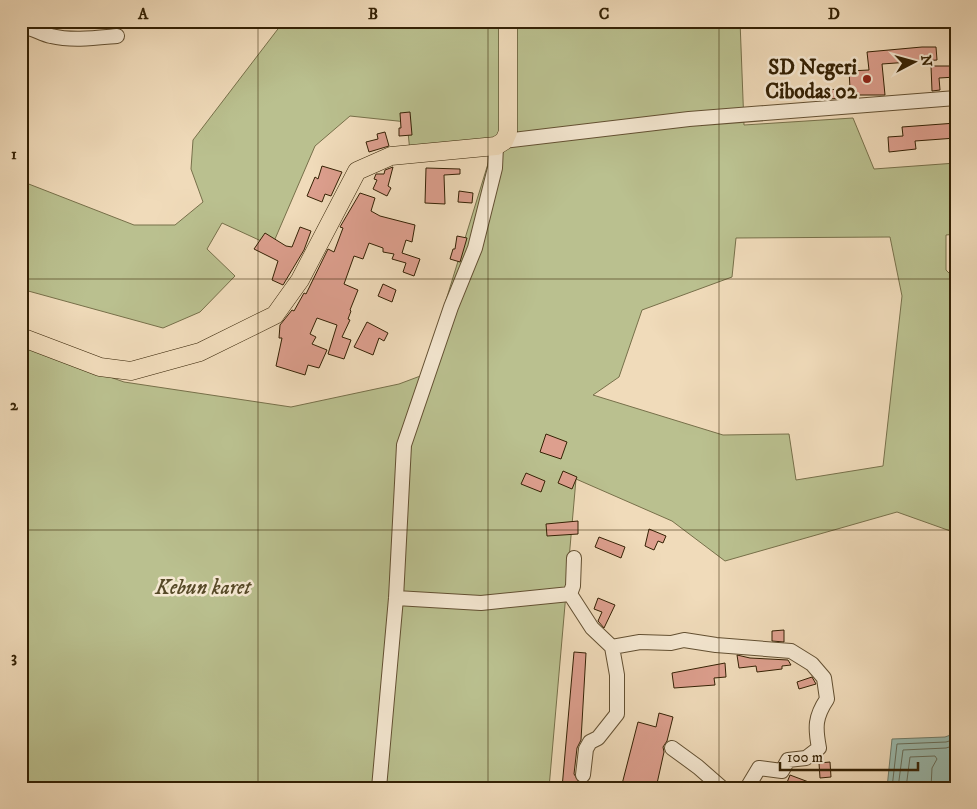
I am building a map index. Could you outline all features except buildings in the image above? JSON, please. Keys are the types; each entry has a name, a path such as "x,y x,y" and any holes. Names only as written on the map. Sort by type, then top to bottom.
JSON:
{"main road":[{"path":"21,337 100,367 131,371 200,352 275,315 300,280 357,172 391,156 500,143 508,132 508,21"}],"street":[{"path":"23,25 48,36 66,39 117,36"},
{"path":"379,788 396,598 404,446 451,307 475,248 500,143 689,119 956,98"},
{"path":"570,594 573,586 574,558"},
{"path":"396,598 481,603 570,594"},
{"path":"570,594 592,628 612,647 617,675 617,714 598,738 590,742 586,749 583,776"},
{"path":"612,647 640,642 671,643 684,640 716,645 791,651 812,664 824,678 827,699 818,713 816,733 819,748 806,758 788,760 782,771 759,768 747,788"},
{"path":"672,748 698,766 722,788"}],"green space":[{"name":"Kebun karet","path":"284,21 740,21 744,125 853,118 874,169 956,163 956,234 946,235 946,270 956,280 956,533 897,512 725,561 672,521 576,479 549,788 21,788 21,345 124,382 291,407 399,384 423,375 495,141 410,152 407,122 350,116 315,146 272,246 222,223 207,249 235,276 200,312 163,328 21,289 21,181 134,225 175,225 203,202 191,169 193,140","holes":["890,237 902,296 883,466 796,480 789,434 723,435 593,395 619,377 642,310 732,277 736,238"]}],"water":[{"path":"956,733 956,769 950,772 949,788 887,788 892,739 945,737"}],"place":[{"name":"SD Negeri Cibodas 02","path":"867,79"}]}
